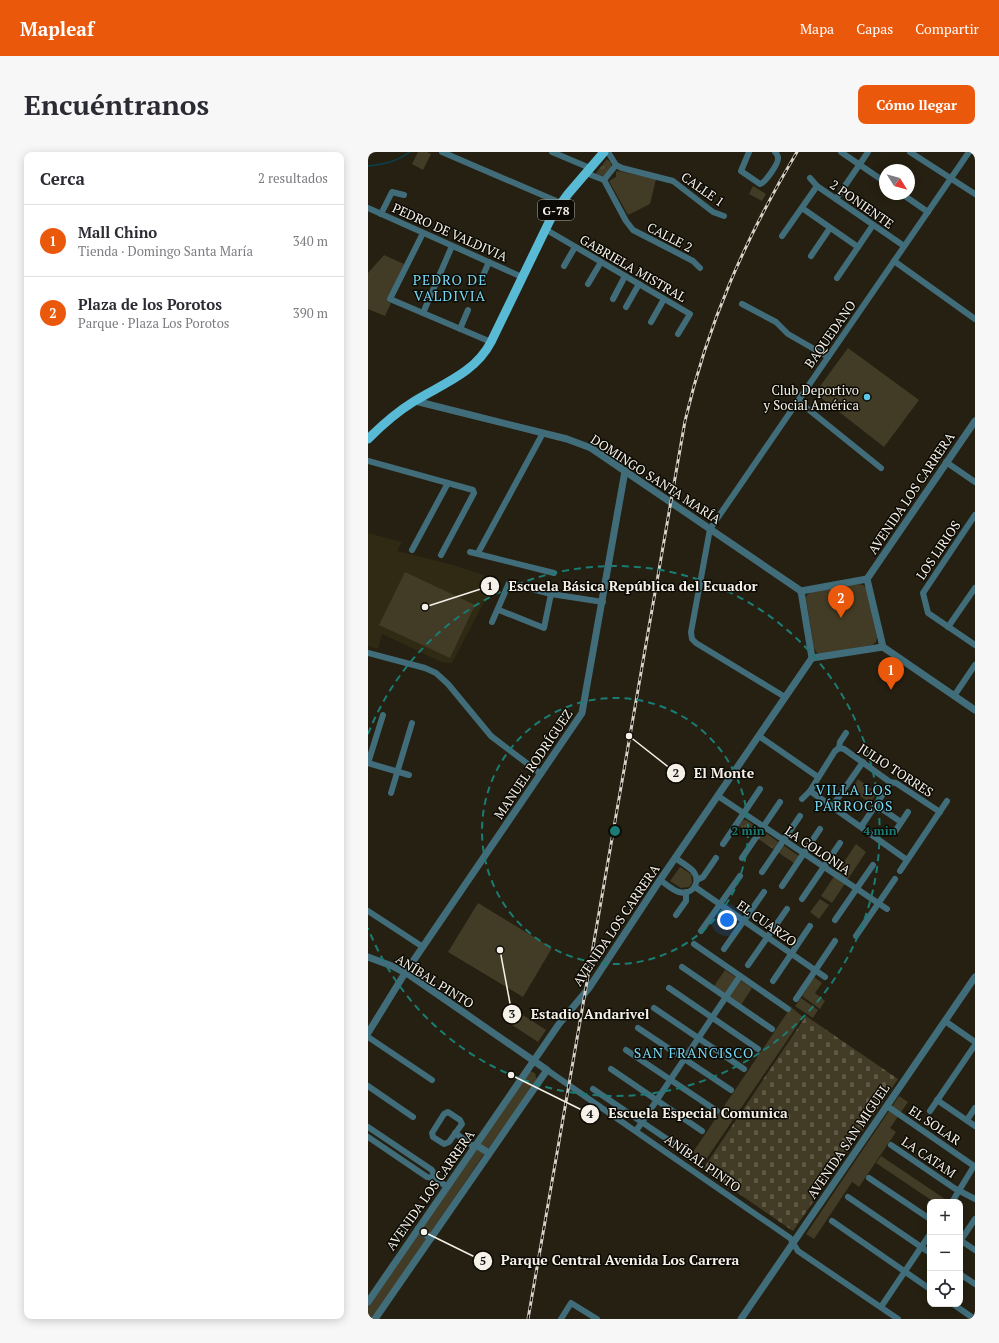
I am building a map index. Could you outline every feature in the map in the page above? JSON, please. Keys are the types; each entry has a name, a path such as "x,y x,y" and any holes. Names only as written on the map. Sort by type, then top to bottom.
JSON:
{"main road":[{"name":"G-78","path":"368,439 395,415 415,401 470,369 481,358 491,342 545,229 561,203 604,152"}],"street":[{"path":"442,152 561,203"},
{"path":"552,152 588,170 604,180 616,165 608,152"},
{"path":"749,152 740,171 760,184 765,181 778,161 778,156 775,152"},
{"path":"841,152 879,178"},
{"path":"836,199 868,152"},
{"path":"910,152 975,194"},
{"name":"BAQUEDANO","path":"710,529 969,152"},
{"name":"CALLE 1","path":"616,165 624,170 674,181 713,212 724,216"},
{"name":"2 PONIENTE","path":"810,178 817,186 904,246"},
{"name":"CALLE 2","path":"604,180 626,221 633,230 693,261 700,268"},
{"path":"782,236 817,186"},
{"path":"381,214 392,192 404,194"},
{"path":"911,200 928,212"},
{"name":"PEDRO DE VALDIVIA","path":"368,208 522,277"},
{"path":"802,208 858,247"},
{"path":"837,278 873,225"},
{"path":"811,256 830,228"},
{"name":"GABRIELA MISTRAL","path":"545,229 690,314 678,334"},
{"path":"423,233 390,299 491,342"},
{"path":"423,313 452,246"},
{"path":"564,266 575,247"},
{"path":"481,280 489,262"},
{"path":"588,284 601,262"},
{"path":"894,262 975,319"},
{"path":"613,299 625,276"},
{"path":"626,307 639,284"},
{"path":"651,322 664,299"},
{"path":"742,304 776,322 788,334 828,357"},
{"path":"460,329 468,310"},
{"path":"433,390 433,398 437,406"},
{"name":"DOMINGO SANTA MARÍA","path":"415,401 583,444 801,591"},
{"path":"798,401 882,468"},
{"name":"AVENIDA LOS CARRERA","path":"867,579 975,420"},
{"path":"478,553 543,433"},
{"path":"368,461 473,490 474,493 441,555"},
{"path":"946,462 975,482"},
{"name":"MANUEL RODRÍGUEZ","path":"368,1033 405,973 582,713 625,471"},
{"path":"412,550 448,482"},
{"name":"LOS LIRIOS","path":"975,515 923,592 927,612 975,645"},
{"path":"710,529 691,632 692,639 696,643 785,697"},
{"path":"470,552 554,573"},
{"path":"883,647 812,658 801,591 867,579 883,647 975,710"},
{"path":"492,622 499,610 509,583 551,594 602,602"},
{"path":"948,627 975,588"},
{"path":"499,610 544,628 551,594"},
{"path":"368,653 425,668 436,673 448,684 491,736 541,774"},
{"name":"AVENIDA LOS CARRERA","path":"368,1302 559,1024 589,988 660,880 812,658"},
{"path":"954,696 975,665"},
{"path":"383,715 368,763 409,774"},
{"path":"391,793 412,724"},
{"path":"802,799 810,791 818,776 835,751 839,748 840,742 846,733"},
{"path":"759,736 818,776"},
{"name":"JULIO TORRES","path":"839,748 844,749 890,782 896,783 940,812"},
{"path":"831,808 863,762"},
{"path":"860,826 876,805 890,782"},
{"path":"722,844 760,789"},
{"path":"810,791 831,808 860,826 863,831 907,860"},
{"name":"LA COLONIA","path":"718,796 887,909"},
{"path":"742,858 780,802"},
{"path":"900,871 947,802"},
{"path":"876,805 901,822"},
{"path":"894,833 908,812"},
{"path":"762,872 800,816"},
{"path":"782,886 820,829"},
{"path":"802,899 840,843"},
{"name":"EL CUARZO","path":"675,858 693,871 696,883 720,904 826,977"},
{"path":"676,915 686,901 686,892 703,877 716,858"},
{"path":"835,920 873,865"},
{"path":"701,931 740,876"},
{"path":"856,936 895,879"},
{"path":"660,880 677,891 686,892"},
{"path":"724,949 764,892"},
{"path":"748,965 787,909"},
{"path":"368,911 423,947"},
{"path":"773,981 810,926"},
{"path":"796,999 835,942"},
{"path":"694,944 788,1009"},
{"name":"ANÍBAL PINTO","path":"368,957 405,973 790,1238 798,1250 898,1319"},
{"path":"682,967 772,1029"},
{"path":"636,1131 740,976"},
{"name":"AVENIDA SAN MIGUEL","path":"741,1319 975,977"},
{"path":"669,988 758,1049"},
{"path":"654,1008 744,1069"},
{"path":"945,1021 975,1042"},
{"path":"638,1028 731,1090"},
{"path":"368,1036 432,1080"},
{"path":"930,1111 975,1045"},
{"path":"626,1050 717,1111"},
{"path":"611,1069 702,1131"},
{"path":"375,1319 547,1070"},
{"path":"368,1086 413,1117"},
{"name":"ANÍBAL PINTO","path":"593,1089 690,1154"},
{"path":"937,1100 975,1126"},
{"name":"EL SOLAR","path":"887,1106 975,1166 954,1199"},
{"path":"967,1120 975,1108"},
{"path":"448,1112 462,1122 455,1133 446,1144 432,1134 444,1114 448,1112"},
{"path":"368,1127 432,1170 435,1178"},
{"path":"455,1133 475,1146 490,1153"},
{"path":"368,1137 427,1177 435,1178 447,1187"},
{"name":"LA CATAM","path":"891,1145 975,1200"},
{"path":"869,1178 927,1217"},
{"path":"848,1198 927,1252"},
{"path":"963,1236 975,1219"},
{"path":"832,1222 927,1286"},
{"path":"418,1229 431,1238"},
{"path":"881,1307 929,1235"},
{"path":"963,1242 975,1250"},
{"path":"963,1276 975,1284"},
{"path":"561,1319 571,1304 596,1319"},
{"path":"957,1307 973,1318"}],"shaded area":[{"path":"368,533 402,542 397,551 453,565 496,579 452,663 441,662 382,634 378,649 368,646"}],"green space":[{"path":"418,152 427,152 431,154 423,170 412,164"},
{"path":"607,159 611,163 611,168 604,176 598,175 596,173"},
{"path":"618,171 656,179 650,204 628,215 609,181 616,177 616,172"},
{"path":"753,186 766,194 762,201 749,194"},
{"path":"384,255 404,264 388,302 391,303 385,316 368,309 368,273"},
{"name":"Club Deportivo y Social América","path":"848,348 919,400 884,447 815,393"},
{"path":"405,572 475,605 450,658 379,625"},
{"path":"858,584 863,585 867,589 877,637 876,642 872,645 822,654 817,653 814,648 806,598 807,595 811,592"},
{"path":"858,779 877,793 870,803 851,790"},
{"path":"743,820 746,820 799,856 794,863 739,826"},
{"path":"856,844 866,852 832,903 821,896"},
{"path":"680,867 691,874 692,883 689,887 681,888 670,881"},
{"path":"820,899 829,905 819,919 810,912"},
{"path":"478,903 552,948 523,997 448,952"},
{"path":"725,970 752,988 741,1005 714,986"},
{"path":"814,977 822,983 815,993 825,1001 820,1009 802,996"},
{"path":"801,998 818,1010 813,1018 795,1006"},
{"path":"791,1007 803,1017 705,1161 693,1152"},
{"path":"520,1013 546,1030 538,1042 512,1025"},
{"path":"806,1016 898,1079 793,1231 703,1169"},
{"path":"529,1071 535,1073 537,1081 482,1157 372,1319 368,1319 368,1307"},
{"path":"899,1096 908,1102 890,1128 896,1132 859,1187 852,1182 814,1239 806,1234"},
{"path":"881,1156 945,1199 930,1199 876,1163"}],"waterway":[{"path":"368,166 390,162 410,152"}],"railway":[{"path":"528,1319 685,421 705,350 730,282 761,217 797,152"}],"place":[{"name":"Club Deportivo y Social América","path":"867,397"},
{"name":"Escuela Básica República del Ecuador","path":"425,607"},
{"name":"Plaza de los Porotos","path":"841,618"},
{"name":"Mall Chino","path":"891,690"},
{"name":"El Monte","path":"629,736"},
{"name":"Estadio Andarivel","path":"500,950"},
{"name":"Escuela Especial Comunica","path":"511,1075"},
{"name":"Parque Central Avenida Los Carrera","path":"424,1232"}],"district":[{"name":"PEDRO DE VALDIVIA","path":"450,288"},
{"name":"VILLA LOS PÁRROCOS","path":"854,798"},
{"name":"SAN FRANCISCO","path":"694,1052"}]}
